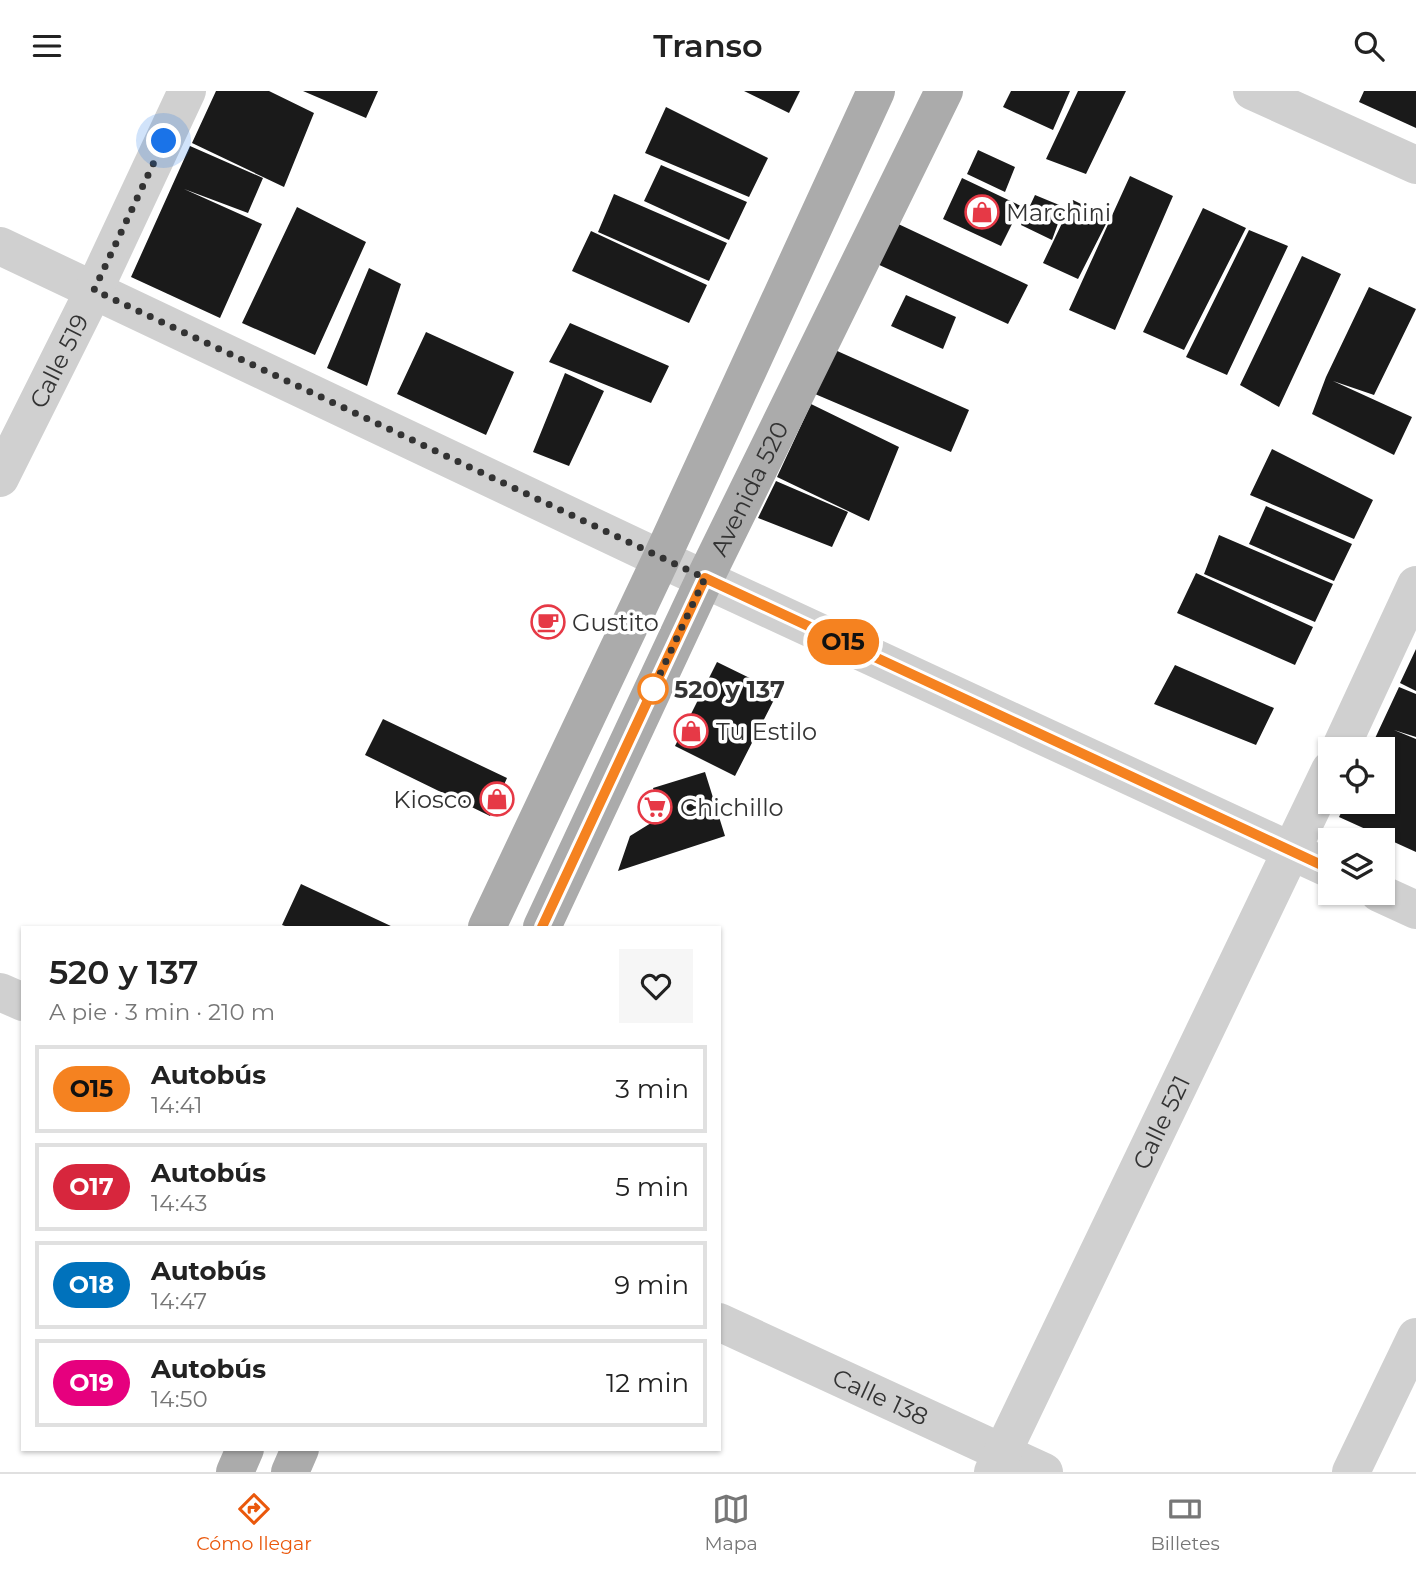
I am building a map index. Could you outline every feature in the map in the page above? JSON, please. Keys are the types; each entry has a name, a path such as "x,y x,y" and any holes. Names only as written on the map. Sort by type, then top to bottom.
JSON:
{"main road":[{"name":"Avenida 520","path":"486,926 661,559 876,91"},
{"name":"Avenida 520","path":"542,926 705,578 944,91"},
{"path":"235,1472 245,1451"},
{"path":"290,1472 299,1451"}],"street":[{"name":"Calle 519","path":"0,478 94,290 187,91"},
{"path":"1252,91 1416,165"},
{"path":"0,246 661,559 1318,863"},
{"path":"1346,737 1416,585"},
{"name":"Calle 521","path":"997,1462 1318,796"},
{"path":"1395,901 1416,911"},
{"path":"0,992 21,1001"},
{"name":"Calle 138","path":"721,1323 997,1462 1044,1472"},
{"path":"1351,1472 1416,1337"}],"building":[{"path":"216,91 269,91 314,113 284,187 192,143"},
{"path":"303,91 378,91 366,118"},
{"path":"744,91 800,91 789,113"},
{"path":"1011,91 1070,91 1053,130 1003,107"},
{"path":"1078,91 1126,91 1086,174 1046,159"},
{"path":"1364,91 1416,91 1416,128 1359,102"},
{"path":"666,107 768,158 749,197 645,153"},
{"path":"190,146 263,178 248,213 184,189 262,224 220,318 131,277"},
{"path":"978,150 1015,167 1005,192 967,174"},
{"path":"661,165 747,202 729,240 644,201"},
{"path":"1130,176 1173,196 1115,330 1069,310"},
{"name":"Marchini","path":"962,178 1021,206 1001,246 943,219"},
{"path":"614,194 727,243 709,281 598,232"},
{"path":"1035,195 1064,207 1052,240 1021,225"},
{"path":"1073,200 1109,218 1078,279 1043,263"},
{"path":"297,207 366,242 315,355 242,323"},
{"path":"1203,208 1246,228 1184,350 1143,332"},
{"path":"894,222 1028,285 1008,324 875,263"},
{"path":"1249,230 1288,246 1227,375 1186,357"},
{"path":"591,231 707,285 689,323 572,271"},
{"path":"1302,256 1341,274 1279,407 1240,385"},
{"path":"369,268 401,284 367,386 327,368"},
{"path":"1369,287 1416,309 1374,395 1333,381 1412,417 1394,455 1312,414 1326,377"},
{"path":"906,295 956,317 943,349 891,326"},
{"path":"570,323 669,366 651,403 549,362"},
{"path":"426,332 514,372 486,435 397,394"},
{"path":"835,350 969,410 951,452 815,394"},
{"path":"565,373 604,391 569,466 533,452"},
{"path":"811,404 899,447 869,521 777,477"},
{"path":"1272,449 1373,500 1354,539 1250,495"},
{"path":"776,481 848,512 832,547 758,518"},
{"path":"1266,506 1352,544 1334,581 1249,544"},
{"path":"1219,535 1333,584 1315,622 1204,574"},
{"path":"1196,573 1313,627 1295,665 1177,613"},
{"path":"1416,649 1416,691 1400,683"},
{"path":"717,662 778,692 735,776 675,746"},
{"path":"1175,665 1274,708 1256,745 1154,704"},
{"path":"1399,687 1416,694 1416,737 1394,730 1416,739 1416,852 1395,842 1395,828 1363,828 1339,817 1340,814 1395,814 1395,737 1376,737"},
{"path":"383,719 507,778 490,816 365,755"},
{"path":"705,772 725,836 618,871 630,836 651,823 644,802 656,798 653,788"},
{"path":"301,884 391,926 285,926 282,925"}],"bus line":[{"name":"O15","path":"542,926 705,578 1318,863"}],"place":[{"name":"Marchini","path":"982,212"},
{"name":"Gustito","path":"548,622"},
{"name":"520 y 137","path":"653,689"},
{"name":"Tu Estilo","path":"691,731"},
{"name":"Kiosco","path":"497,799"},
{"name":"Chichillo","path":"655,807"}],"route":[{"path":"164,141 94,290 705,578 653,689"}]}
